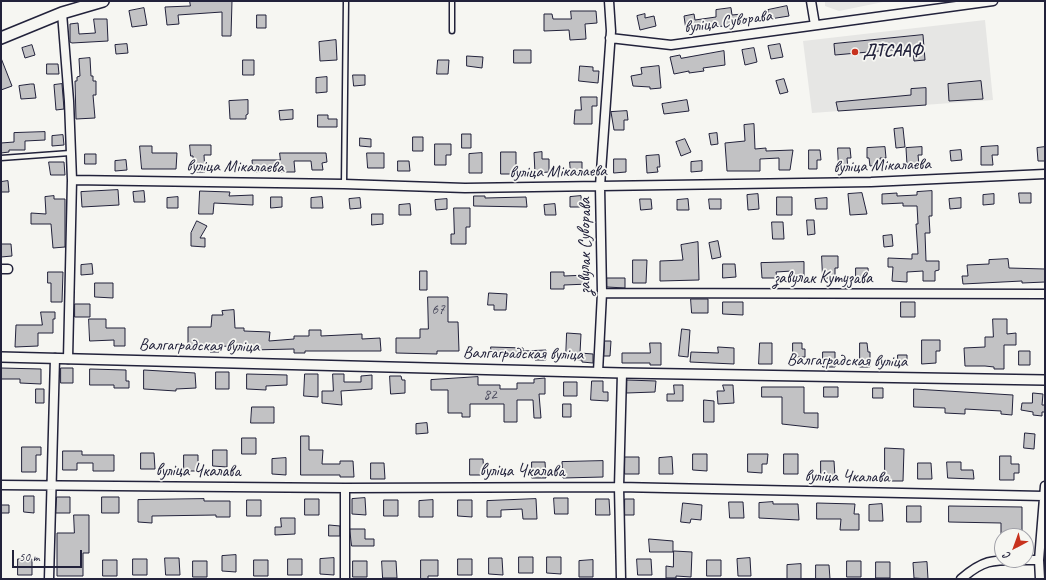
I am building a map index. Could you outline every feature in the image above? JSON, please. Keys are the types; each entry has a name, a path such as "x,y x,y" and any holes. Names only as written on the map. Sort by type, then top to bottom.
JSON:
{"main road":[{"path":"1,38 62,13 103,1"}],"street":[{"name":"завулак Суворава","path":"598,372 602,293 600,186 610,38 609,1"},
{"path":"811,1 815,25"},
{"name":"вуліца Суворава","path":"610,38 671,45 993,1"},
{"path":"62,13 69,100 72,180 68,359"},
{"name":"вуліца Мікалаева","path":"72,180 344,184 465,188 871,182 1045,174"},
{"name":"завулак Кутузава","path":"602,293 1045,294"},
{"name":"Валгаградская вуліца","path":"1,358 55,358 622,373 1045,380"},
{"path":"49,579 55,358"},
{"path":"621,579 619,487 622,373"},
{"name":"вуліца Чкалава","path":"1,485 345,488 619,487 1043,496"},
{"path":"1040,579 1039,560 1045,486"},
{"path":"345,488 345,579"},
{"path":"961,579 974,568 994,560"},
{"path":"1034,560 1039,560"}],"lane":[{"path":"344,184 346,1"},
{"path":"452,1 452,31"},
{"path":"1,158 70,153"}],"shaded area":[{"path":"825,1 888,1 839,11 825,6"},
{"path":"985,20 993,100 812,113 803,41"}],"building":[{"path":"190,1 232,1 231,36 222,36 222,12 178,15 179,24 167,25 165,7 190,6"},
{"path":"787,6 789,16 770,19 768,10"},
{"path":"144,8 147,25 132,27 129,11"},
{"path":"731,8 732,15 742,14 743,24 686,30 684,16 694,14 695,20 716,17 716,10"},
{"path":"571,11 596,11 597,23 585,24 586,39 570,40 569,30 544,31 544,14 552,14 553,19 571,19"},
{"path":"645,14 645,18 654,16 656,26 640,30 637,16"},
{"path":"257,15 266,15 266,28 257,28"},
{"path":"94,19 107,19 108,41 70,42 70,24 78,23 79,34 95,33"},
{"name":"ДТСААФ","path":"923,35 925,60 914,61 913,48 835,55 834,44"},
{"path":"336,40 337,60 320,61 319,42"},
{"path":"127,44 128,53 116,54 115,45"},
{"path":"780,44 783,57 771,59 768,46"},
{"path":"32,45 35,55 25,58 22,48"},
{"path":"754,48 757,62 745,65 742,50"},
{"path":"514,50 531,50 531,63 514,63"},
{"path":"724,51 725,65 703,68 704,71 689,73 689,71 674,74 670,57 680,55 681,58"},
{"path":"467,56 483,57 482,68 467,66"},
{"path":"1,58 12,86 1,90"},
{"path":"90,58 91,76 93,76 93,81 96,81 96,95 93,95 95,118 76,119 75,81 77,81 77,77 80,76 79,59"},
{"path":"243,60 254,60 254,75 243,75"},
{"path":"438,60 449,60 448,74 437,74"},
{"path":"47,64 58,64 59,74 47,74"},
{"path":"580,66 593,67 593,71 599,71 598,83 579,81"},
{"path":"659,66 661,88 650,89 650,87 633,86 631,76 642,74 641,68"},
{"path":"353,75 365,75 365,85 354,86"},
{"path":"327,77 327,92 316,93 316,78"},
{"path":"784,79 788,92 780,94 776,81"},
{"path":"981,81 983,99 949,101 948,84"},
{"path":"34,84 36,98 21,99 19,86"},
{"path":"62,84 64,109 56,110 54,85"},
{"path":"926,88 926,105 838,111 836,102 911,95 911,89"},
{"path":"581,97 597,97 597,106 592,106 592,124 574,124 575,110 581,110"},
{"path":"248,100 248,114 246,115 246,119 230,119 229,101"},
{"path":"687,100 689,111 664,114 662,104"},
{"path":"293,110 293,119 280,120 279,111"},
{"path":"627,111 628,120 624,120 624,130 614,130 611,112"},
{"path":"318,115 328,115 328,119 337,119 337,127 318,127"},
{"path":"754,124 755,149 766,148 766,151 793,150 790,170 779,170 779,158 760,159 760,171 727,171 725,143 745,141 744,125"},
{"path":"903,128 905,147 896,148 894,129"},
{"path":"45,132 45,140 25,141 25,150 9,150 9,152 1,153 1,143 14,142 14,133"},
{"path":"717,133 718,144 711,145 709,134"},
{"path":"462,134 471,134 471,148 462,148"},
{"path":"63,135 64,145 52,146 52,136"},
{"path":"413,137 423,137 423,151 413,151"},
{"path":"360,138 371,139 371,147 360,146"},
{"path":"685,139 691,152 681,156 676,142"},
{"path":"435,144 451,144 451,155 446,155 446,165 435,165"},
{"path":"190,145 211,145 211,155 204,155 205,172 194,172 193,156 191,156"},
{"path":"140,146 152,146 152,153 177,153 176,169 142,169"},
{"path":"998,146 998,155 992,155 993,165 981,165 981,147"},
{"path":"885,147 886,158 880,158 881,165 870,166 869,158 867,158 867,148"},
{"path":"922,147 922,155 918,155 919,165 907,165 906,148"},
{"path":"1045,147 1045,161 1038,161 1037,148"},
{"path":"838,148 850,148 851,158 847,158 848,169 839,169"},
{"path":"809,150 820,150 821,160 817,160 817,169 809,169"},
{"path":"961,150 962,160 951,161 950,151"},
{"path":"501,152 516,152 516,174 501,174"},
{"path":"542,152 542,159 549,159 549,172 535,173 534,153"},
{"path":"280,153 326,153 327,162 322,163 323,170 312,170 311,161 294,161 295,172 281,172 281,169 253,172 252,160 280,160"},
{"path":"367,153 384,153 384,168 368,168"},
{"path":"482,153 482,173 469,173 469,154"},
{"path":"85,154 96,154 96,164 85,164"},
{"path":"659,155 660,167 657,167 658,172 647,173 646,156"},
{"path":"614,159 626,159 626,172 614,173"},
{"path":"126,160 127,170 115,171 115,161"},
{"path":"398,161 409,161 410,171 398,171"},
{"path":"702,161 702,171 691,172 691,162"},
{"path":"49,162 64,162 65,175 51,175"},
{"path":"570,162 582,162 582,172 571,173"},
{"path":"8,181 9,192 1,192 1,182"},
{"path":"118,190 119,205 82,207 81,192"},
{"path":"144,191 145,202 134,202 133,192"},
{"path":"200,191 230,192 229,196 253,195 253,205 214,203 213,214 199,214"},
{"path":"932,191 932,216 929,216 930,233 925,233 926,261 939,261 939,270 935,271 935,281 923,281 923,271 907,272 907,282 892,281 893,267 888,267 888,258 912,259 912,254 918,254 916,224 918,224 917,206 903,206 903,203 882,204 882,194 897,193 897,196 917,195 917,192"},
{"path":"862,193 867,214 850,215 848,194"},
{"path":"1019,193 1031,193 1031,203 1020,203"},
{"path":"758,194 759,209 748,210 747,195"},
{"path":"994,194 994,204 983,205 983,195"},
{"path":"54,196 54,199 65,199 65,247 53,248 51,224 31,224 31,213 46,214 45,197"},
{"path":"474,196 485,196 485,198 526,197 527,207 474,206"},
{"path":"581,196 582,207 570,207 570,197"},
{"path":"178,197 178,208 167,208 167,198"},
{"path":"271,197 282,197 282,207 271,208"},
{"path":"322,197 323,208 311,208 311,198"},
{"path":"777,197 792,197 792,215 777,215"},
{"path":"360,198 361,208 350,209 349,199"},
{"path":"827,198 827,209 816,209 815,199"},
{"path":"961,198 961,208 950,209 949,199"},
{"path":"447,199 447,209 436,210 435,200"},
{"path":"640,199 651,199 652,209 641,210"},
{"path":"688,199 689,210 677,210 677,200"},
{"path":"709,199 721,199 721,209 710,209"},
{"path":"410,204 411,215 399,215 399,205"},
{"path":"555,204 556,215 545,215 544,205"},
{"path":"454,208 470,208 470,227 466,227 466,244 451,244 451,234 454,234"},
{"path":"372,214 383,214 383,224 372,225"},
{"path":"807,220 814,220 815,234 808,235"},
{"path":"197,221 207,226 200,238 205,238 205,247 191,246 191,233"},
{"path":"772,222 783,222 784,239 773,239"},
{"path":"892,235 893,246 884,247 883,236"},
{"path":"718,241 721,257 712,259 709,243"},
{"path":"698,242 699,280 660,281 660,261 683,260 681,245"},
{"path":"1,244 11,244 12,256 1,257"},
{"path":"822,256 838,256 838,268 835,268 835,278 823,278"},
{"path":"1008,259 1009,268 1045,269 1045,282 1022,283 1022,281 963,284 962,276 968,276 967,265 989,264 989,260"},
{"path":"633,260 647,260 646,283 633,283"},
{"path":"804,262 804,280 792,280 792,271 776,272 777,278 762,278 761,263"},
{"path":"92,264 93,274 81,275 81,265"},
{"path":"723,264 735,264 736,277 723,278"},
{"path":"856,268 868,268 869,282 856,282"},
{"path":"420,271 427,271 427,290 420,290"},
{"path":"48,272 63,272 62,302 51,302 51,283 48,283"},
{"path":"551,272 564,272 564,276 588,275 589,284 564,285 564,289 551,289"},
{"path":"607,278 625,278 625,288 607,287"},
{"path":"95,283 113,283 113,298 95,297"},
{"path":"489,293 507,294 506,310 494,310 494,305 488,305"},
{"path":"428,297 448,297 448,322 458,322 459,351 437,351 437,354 396,353 396,338 420,338 420,329 428,329"},
{"path":"691,299 708,299 708,313 692,313"},
{"path":"723,302 743,302 743,315 723,314"},
{"path":"901,302 915,302 915,317 901,317"},
{"path":"75,304 90,304 90,317 75,317"},
{"path":"234,310 235,328 244,328 244,331 270,332 269,341 294,339 294,336 309,336 309,330 321,330 321,336 362,334 362,339 380,338 381,351 305,351 305,353 294,353 294,349 251,350 252,347 219,346 219,352 210,352 210,345 188,345 188,327 211,327 212,315 223,315 222,311"},
{"path":"41,312 55,312 55,319 53,319 53,333 38,333 38,346 15,347 16,325 42,325"},
{"path":"89,319 106,319 106,328 125,328 125,346 114,346 114,340 90,341"},
{"path":"993,319 1007,319 1007,334 1016,333 1016,345 1004,345 1004,369 994,369 994,367 985,366 965,366 964,348 985,347 985,337 993,337"},
{"path":"682,329 690,330 688,357 679,356"},
{"path":"567,333 581,334 580,353 593,354 593,363 582,362 582,360 566,359"},
{"path":"922,340 940,340 940,351 936,351 936,363 922,364"},
{"path":"605,341 611,341 610,356 604,356"},
{"path":"650,343 661,343 661,365 650,365 650,363 622,363 622,353 650,353"},
{"path":"760,343 772,343 772,364 759,364"},
{"path":"793,343 802,343 802,349 805,349 805,357 793,357"},
{"path":"860,343 867,343 868,352 870,352 870,367 860,367"},
{"path":"491,347 523,348 523,351 546,350 546,360 535,360 535,358 492,357"},
{"path":"718,347 734,348 734,364 690,362 691,352 718,353"},
{"path":"1019,351 1030,351 1030,365 1019,365"},
{"path":"823,352 835,352 835,367 823,367"},
{"path":"898,355 907,355 907,365 898,365"},
{"path":"1,368 41,369 41,384 20,383 20,379 1,379"},
{"path":"61,368 73,368 73,383 61,383"},
{"path":"90,369 126,370 126,381 129,381 129,388 114,388 114,385 90,385"},
{"path":"144,370 195,373 196,388 176,389 176,391 144,389"},
{"path":"216,372 229,372 229,389 216,389"},
{"path":"247,374 287,375 287,385 266,386 266,390 247,389"},
{"path":"305,374 318,374 318,397 304,396"},
{"path":"333,374 344,374 344,382 361,382 361,376 372,375 372,389 341,391 342,405 322,403 322,391 333,391"},
{"path":"390,376 401,376 402,380 405,380 405,393 391,394"},
{"path":"478,377 478,385 500,385 500,389 517,389 517,383 534,383 534,379 545,378 545,394 539,394 541,418 534,418 533,400 517,400 517,422 504,422 504,404 470,404 470,417 462,417 462,413 448,413 448,390 431,390 431,380"},
{"path":"627,380 656,381 655,392 627,393"},
{"path":"592,381 603,381 603,392 608,392 608,401 591,400"},
{"path":"564,382 577,382 577,396 564,396"},
{"path":"674,385 683,385 683,401 667,401 667,394 674,394"},
{"path":"723,385 733,385 734,403 718,404 717,391 724,391"},
{"path":"762,387 804,387 804,413 818,413 818,428 782,424 782,397 762,397"},
{"path":"824,387 838,387 838,397 824,397"},
{"path":"873,388 883,388 883,398 873,398"},
{"path":"36,389 44,389 44,403 36,403"},
{"path":"914,389 1013,395 1012,415 1001,414 1001,411 965,409 965,414 945,413 945,408 914,407"},
{"path":"1033,393 1043,394 1042,405 1045,405 1045,412 1042,412 1042,416 1033,415 1033,412 1021,410 1022,403 1032,403"},
{"path":"704,400 714,401 714,422 704,422"},
{"path":"563,404 571,404 571,417 563,417"},
{"path":"252,407 274,407 274,423 251,423"},
{"path":"427,423 428,433 416,434 416,424"},
{"path":"1025,433 1035,434 1034,449 1024,448"},
{"path":"301,436 309,436 309,450 323,450 322,464 340,464 340,461 353,461 354,477 340,477 340,475 301,475"},
{"path":"242,438 256,438 256,454 242,454"},
{"path":"22,447 41,447 41,455 36,455 36,472 22,472"},
{"path":"885,448 904,449 903,481 885,481"},
{"path":"213,450 227,450 227,467 213,466"},
{"path":"63,451 82,451 82,455 114,455 114,471 93,471 93,463 77,463 77,470 63,470"},
{"path":"141,453 154,453 155,469 141,469"},
{"path":"693,454 707,454 707,471 693,470"},
{"path":"748,454 768,454 767,464 762,464 762,473 748,472"},
{"path":"784,454 798,454 798,474 784,474"},
{"path":"184,455 198,455 198,471 184,471"},
{"path":"1000,456 1011,456 1011,464 1019,464 1019,473 1014,473 1014,480 1000,480"},
{"path":"625,457 639,457 639,474 625,474"},
{"path":"672,457 673,474 659,474 659,458"},
{"path":"286,458 286,475 272,474 272,459"},
{"path":"470,459 483,459 484,475 470,475"},
{"path":"603,461 603,477 563,478 562,462"},
{"path":"821,461 834,461 835,477 821,477"},
{"path":"532,462 545,462 546,478 532,478"},
{"path":"947,462 961,462 961,470 973,470 974,479 948,478"},
{"path":"371,463 384,463 385,479 371,479"},
{"path":"918,463 931,463 932,479 918,479"},
{"path":"24,496 34,496 34,513 24,512"},
{"path":"57,497 70,497 70,513 56,513"},
{"path":"102,497 119,497 119,513 102,513"},
{"path":"365,498 366,515 352,514 352,499"},
{"path":"554,498 568,498 568,514 555,514"},
{"path":"204,499 204,501 230,501 230,517 216,517 216,515 152,516 152,523 138,522 138,500"},
{"path":"305,499 319,499 319,515 305,515"},
{"path":"536,499 537,519 523,519 522,509 501,510 501,517 487,517 487,501"},
{"path":"596,499 609,499 610,515 596,515"},
{"path":"625,499 634,499 634,515 625,515"},
{"path":"247,500 261,500 261,516 247,516"},
{"path":"384,500 398,500 398,516 384,516"},
{"path":"433,500 433,517 419,517 419,501"},
{"path":"458,500 472,500 472,517 458,516"},
{"path":"729,502 743,502 744,518 730,518"},
{"path":"773,502 773,504 798,504 799,520 759,518 759,503"},
{"path":"683,503 702,505 701,520 691,519 690,523 681,522"},
{"path":"817,503 855,504 854,514 859,514 859,530 840,530 841,519 817,519"},
{"path":"882,504 883,521 869,521 869,505"},
{"path":"1,505 9,505 9,513 1,513"},
{"path":"907,506 921,506 921,522 907,522"},
{"path":"949,506 1022,507 1022,528 1001,528 1001,523 949,522"},
{"path":"74,515 89,515 89,553 83,553 83,576 57,576 57,533 74,533"},
{"path":"281,518 295,518 295,534 275,535 275,527 281,527"},
{"path":"329,525 340,526 340,536 329,536"},
{"path":"350,529 365,529 365,539 374,539 374,546 352,546"},
{"path":"649,539 673,541 673,552 650,552"},
{"path":"674,551 692,552 691,577 676,576 676,578 666,578 666,566 673,567"},
{"path":"236,555 236,572 222,571 222,556"},
{"path":"519,557 533,557 533,573 519,573"},
{"path":"547,557 561,557 561,574 547,573"},
{"path":"165,558 179,558 180,575 166,575"},
{"path":"334,558 334,575 320,574 320,559"},
{"path":"489,558 502,558 503,575 489,574"},
{"path":"750,558 751,576 738,576 737,559"},
{"path":"18,559 32,559 32,575 18,575"},
{"path":"133,559 147,559 147,575 133,575"},
{"path":"288,559 302,559 302,575 288,575"},
{"path":"458,559 472,559 472,575 458,575"},
{"path":"637,559 651,559 652,575 638,575"},
{"path":"103,560 117,560 117,576 103,576"},
{"path":"254,560 268,560 268,576 254,576"},
{"path":"421,560 438,560 438,576 428,576 428,579 421,579"},
{"path":"593,560 593,577 579,577 579,561"},
{"path":"707,560 721,560 721,576 707,576"},
{"path":"193,561 207,561 207,577 193,577"},
{"path":"353,561 367,561 367,577 353,577"},
{"path":"382,561 396,561 397,578 383,578"},
{"path":"847,561 861,561 861,577 847,577"},
{"path":"876,562 890,562 890,578 876,578"},
{"path":"927,562 928,579 914,578 913,563"},
{"path":"801,564 801,579 787,579 787,565"},
{"path":"816,565 829,565 830,579 816,579"}],"place":[{"name":"ДТСААФ","path":"855,52"}]}
